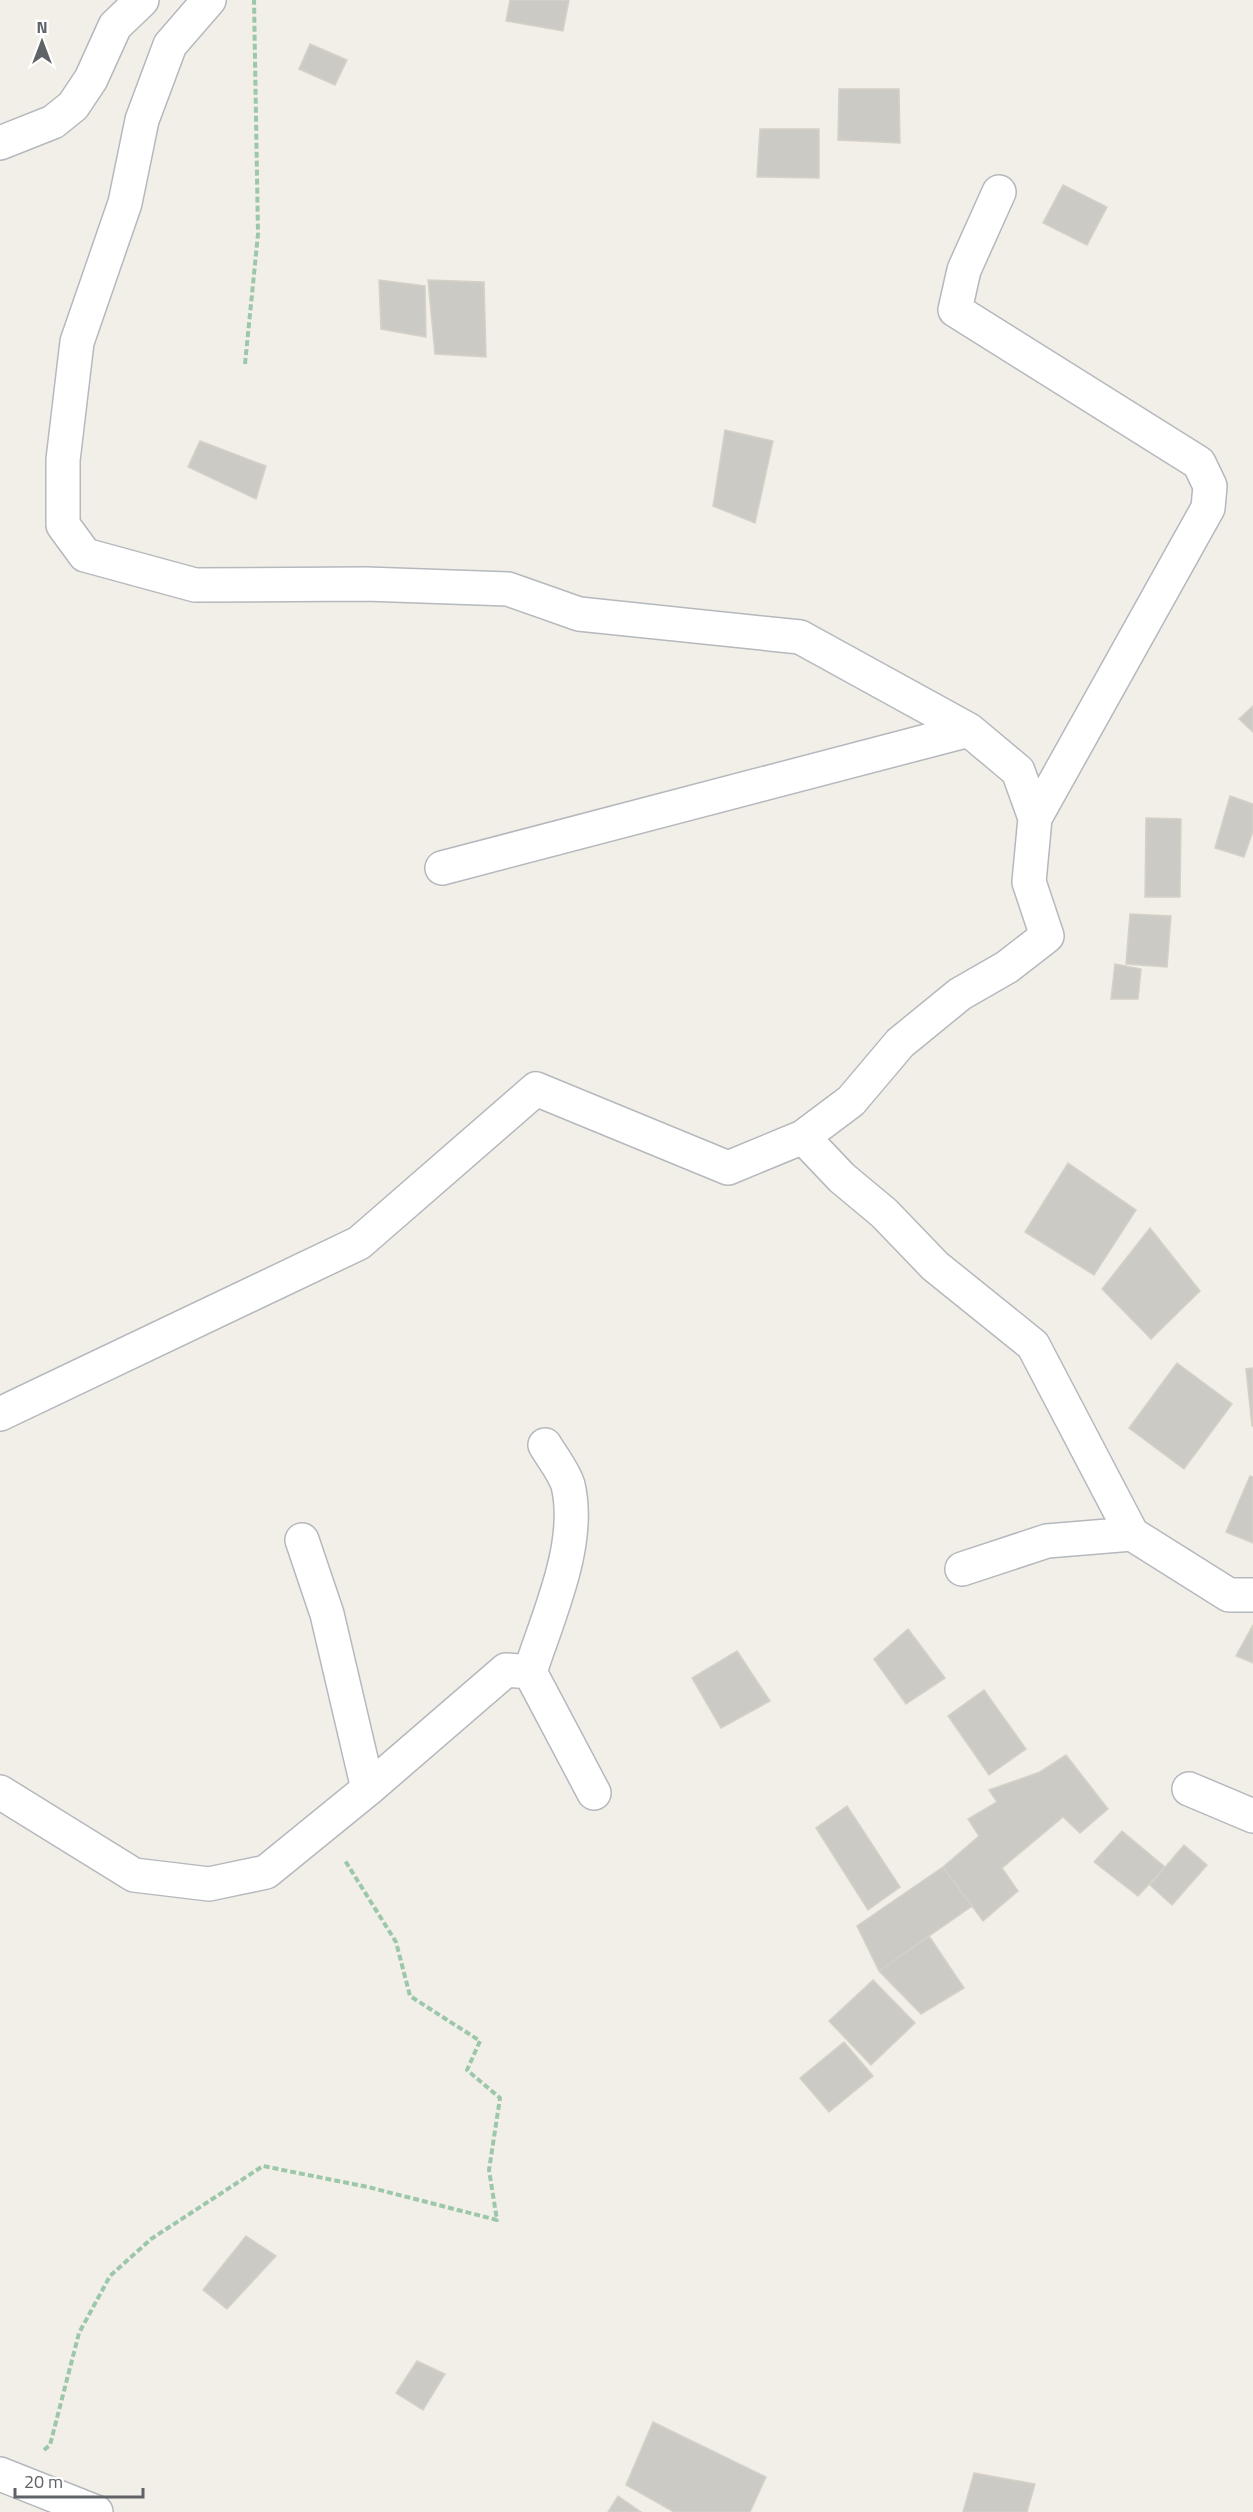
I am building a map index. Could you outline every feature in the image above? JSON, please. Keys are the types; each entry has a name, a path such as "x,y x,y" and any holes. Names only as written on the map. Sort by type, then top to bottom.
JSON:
{"street":[{"path":"0,143 53,122 73,106 90,79 115,26 142,0"},
{"path":"209,0 170,45 142,120 125,203 77,342 63,460 63,525 86,555 195,585 366,584 508,589 579,614 800,637 969,730 1018,771 1035,818"},
{"path":"0,1414 359,1243 536,1089 728,1168 803,1137 851,1101 900,1043 960,994 1007,967 1047,936 1029,882 1035,818 1208,508 1210,486 1198,462 956,310 964,270 999,192"},
{"path":"442,868 969,730"},
{"path":"803,1137 842,1178 884,1213 935,1266 1033,1345 1132,1534 1229,1595 1253,1595"},
{"path":"545,1445 567,1483 572,1516 565,1563 530,1672 594,1793"},
{"path":"962,1569 1047,1541 1132,1534"},
{"path":"302,1540 327,1614 368,1789"},
{"path":"0,1792 135,1875 209,1884 266,1872 368,1789 506,1670 530,1672"},
{"path":"1189,1789 1253,1816"},
{"path":"6,2476 96,2512"}],"path":[{"path":"245,364 258,234 254,0"},
{"path":"6,2476 50,2445 79,2333 110,2276 151,2240 263,2166 368,2187 497,2220 489,2170 500,2098 467,2070 480,2041 410,1996 396,1941 324,1825"}],"building":[{"path":"510,0 569,0 563,31 506,21"},
{"path":"310,44 347,60 335,85 299,69"},
{"path":"839,89 899,89 900,143 838,140"},
{"path":"760,129 819,129 819,178 757,177"},
{"path":"1063,185 1107,207 1087,245 1043,223"},
{"path":"379,280 425,286 426,337 381,329"},
{"path":"428,280 484,282 486,357 435,354"},
{"path":"725,430 773,441 755,523 713,506"},
{"path":"200,441 266,466 256,499 188,467"},
{"path":"1253,706 1253,732 1239,719"},
{"path":"1230,796 1253,804 1253,831 1244,857 1215,848"},
{"path":"1146,818 1181,819 1180,897 1145,897"},
{"path":"1130,914 1171,916 1167,967 1126,964"},
{"path":"1115,964 1141,969 1138,999 1111,999"},
{"path":"1068,1163 1136,1210 1094,1275 1025,1232"},
{"path":"1150,1228 1200,1291 1151,1339 1102,1289"},
{"path":"1177,1363 1232,1404 1184,1469 1129,1428"},
{"path":"1253,1368 1253,1426 1252,1426 1246,1369"},
{"path":"1250,1476 1253,1477 1253,1543 1226,1532"},
{"path":"1253,1625 1253,1663 1236,1656"},
{"path":"908,1629 945,1678 906,1704 874,1659"},
{"path":"737,1651 770,1701 721,1728 692,1678"},
{"path":"984,1690 1026,1749 989,1775 948,1716"},
{"path":"1066,1755 1108,1809 1080,1833 1063,1817 1002,1868 1018,1891 983,1921 943,1867 979,1836 968,1819 997,1802 989,1790 1040,1772"},
{"path":"847,1806 900,1887 868,1910 816,1828"},
{"path":"1122,1831 1165,1867 1138,1896 1094,1862"},
{"path":"1184,1845 1207,1865 1172,1905 1150,1885"},
{"path":"943,1867 972,1906 879,1971 857,1926"},
{"path":"929,1936 964,1988 921,2014 879,1971"},
{"path":"873,1980 915,2023 871,2065 829,2021"},
{"path":"844,2042 873,2076 829,2112 800,2078"},
{"path":"246,2236 276,2256 227,2309 203,2290"},
{"path":"417,2361 445,2374 423,2410 396,2393"},
{"path":"653,2422 766,2477 750,2512 674,2512 626,2485"},
{"path":"974,2473 1035,2484 1027,2512 963,2512"},
{"path":"618,2496 641,2512 608,2512"}]}
